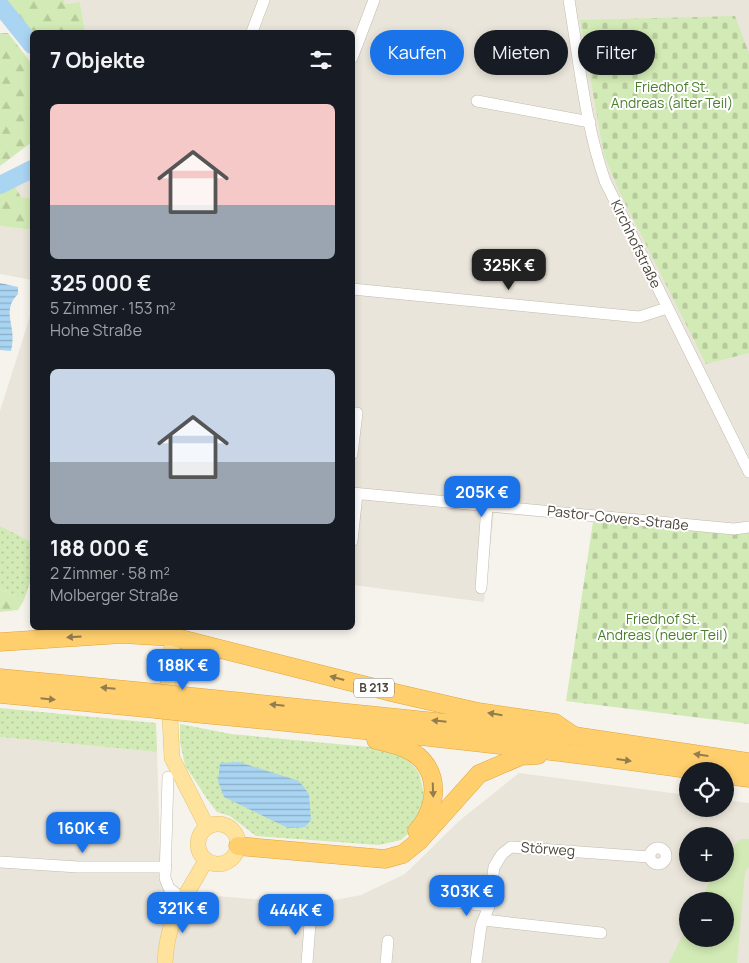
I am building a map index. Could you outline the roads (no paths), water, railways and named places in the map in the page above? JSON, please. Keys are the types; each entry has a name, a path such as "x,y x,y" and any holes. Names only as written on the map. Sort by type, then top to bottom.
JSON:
{"highway":[{"name":"B 213","path":"122,634 134,630"},
{"name":"B 213","path":"0,642 174,632 395,693 478,712 555,723 575,745"},
{"name":"B 213","path":"0,678 156,701 749,762"},
{"name":"B 213","path":"0,694 156,701"},
{"name":"B 213","path":"184,704 307,724 400,746 422,760 432,780 433,797 431,810 424,823 408,841 398,847 374,854 336,855"},
{"name":"B 213","path":"307,724 575,745 679,766"},
{"name":"B 213","path":"336,855 385,859 403,854 420,841 479,774 521,756 575,745"},
{"path":"734,776 749,778"},
{"path":"238,846 336,855"}],"main road":[{"path":"174,632 168,679 172,758 208,826"},
{"path":"216,824 229,827 237,838 238,846 234,857 229,861 216,864 206,860 200,854 198,841 200,834 208,826 216,824"},
{"path":"165,963 167,934 183,899 206,860"}],"street":[{"path":"253,30 264,0"},
{"path":"355,50 374,0"},
{"name":"Kirchhofstraße","path":"569,0 590,122 598,162 605,181 749,472"},
{"path":"477,101 590,122"},
{"path":"355,289 639,317 667,308"},
{"path":"355,429 357,413"},
{"name":"Pastor-Covers-Straße","path":"355,493 734,529 749,527"},
{"path":"481,588 487,506"},
{"path":"168,776 165,878 169,888 183,899"},
{"name":"Störweg","path":"476,963 484,920 489,906 494,867 502,854 511,847 649,857"},
{"path":"0,862 78,867 166,867"},
{"path":"447,902 489,906"},
{"path":"308,963 311,911"},
{"path":"484,920 600,933"},
{"path":"386,963 388,941"}],"water":[{"path":"0,283 18,287 18,294 10,307 13,334 11,351 0,350"},
{"path":"239,762 299,781 309,794 311,820 305,827 288,828 224,797 218,781 220,763"}],"waterway":[{"path":"0,5 30,42"},
{"path":"0,185 30,170"}],"park label":[{"name":"Friedhof St. Andreas (alter Teil)","path":"672,95"},
{"name":"Friedhof St. Andreas (neuer Teil)","path":"663,628"}]}
